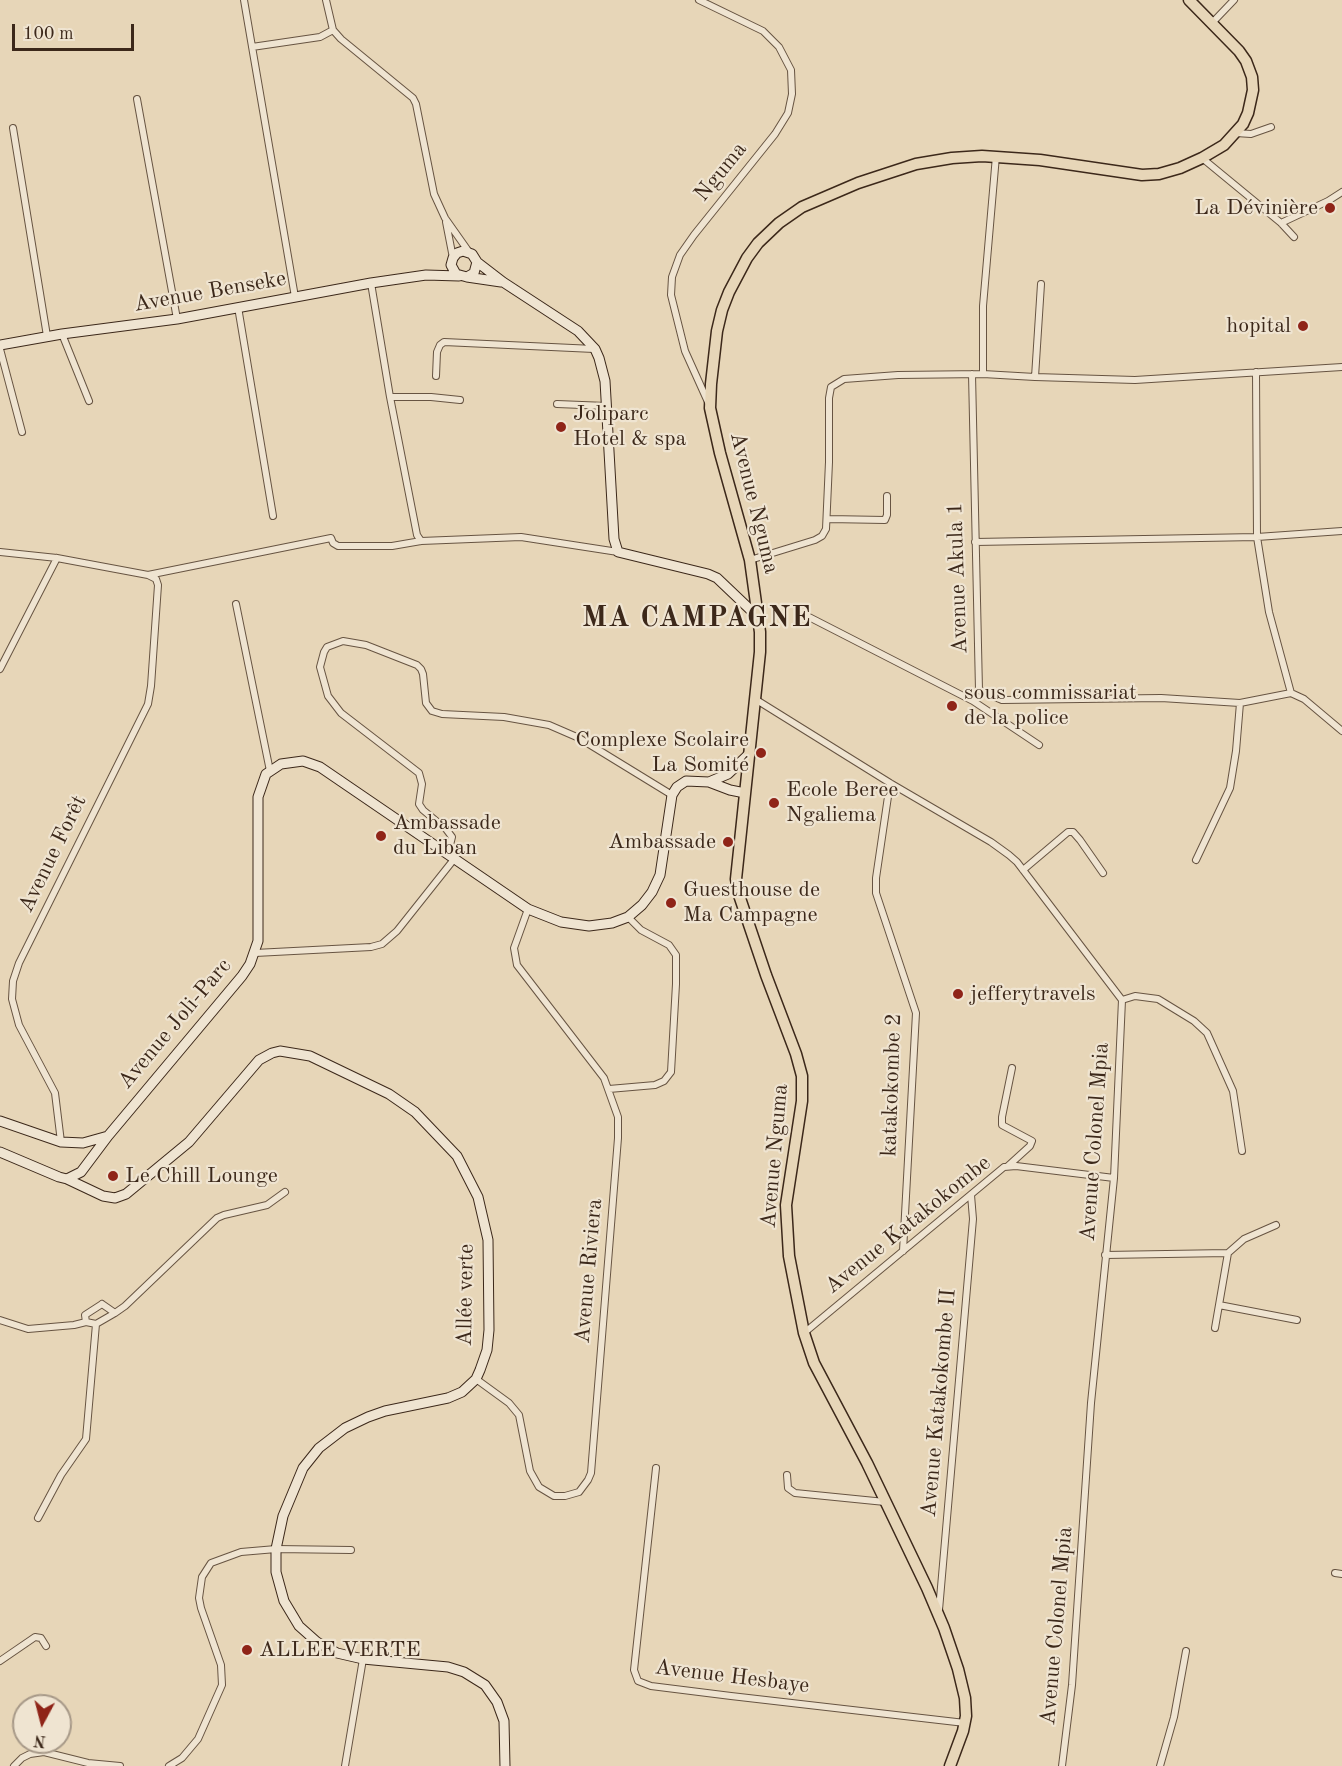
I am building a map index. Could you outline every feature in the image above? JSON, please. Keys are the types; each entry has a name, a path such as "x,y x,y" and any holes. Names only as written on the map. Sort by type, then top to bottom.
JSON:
{"main road":[{"name":"Avenue Nguma","path":"950,1766 965,1723 966,1708 963,1686 939,1615 867,1463 819,1375 804,1333 789,1256 785,1217 802,1101 802,1076 737,886 736,870 760,652 759,618 750,560 710,408 717,331 722,310 747,258 758,243 779,223 811,203 858,183 896,171 952,158 996,156 1142,175 1159,174 1180,168 1224,145 1236,133 1248,113 1253,90 1252,77 1246,61 1189,0"}],"street":[{"path":"244,0 295,297"},
{"path":"326,0 333,30 413,98 431,183 445,218 453,272 463,277 474,273 477,262 475,256 469,252 445,218"},
{"name":"Nguma","path":"699,0 763,31 779,47 791,70 792,94 788,113 775,134 694,235 680,255 672,277 673,305 685,351 710,408"},
{"path":"1212,23 1234,0"},
{"path":"252,47 320,37 333,30"},
{"path":"137,99 177,319"},
{"path":"1236,133 1251,134 1271,127"},
{"path":"12,128 47,336"},
{"path":"983,374 983,306 996,156"},
{"path":"1202,158 1281,223 1294,237"},
{"path":"1281,223 1342,192"},
{"path":"426,276 452,261 457,253 469,252"},
{"path":"477,262 503,282 578,331 595,349 602,370 607,406 614,539 618,552"},
{"path":"426,276 463,277 503,282"},
{"name":"Avenue Benseke","path":"0,345 47,336 177,319 371,283 426,276"},
{"path":"371,283 390,397 417,535 421,541"},
{"path":"1035,377 1041,284"},
{"path":"238,307 273,516"},
{"path":"63,334 89,401"},
{"path":"436,376 437,352 444,342 595,349"},
{"path":"0,350 22,432"},
{"path":"750,560 815,540 822,536 826,529 829,398 831,387 844,379 983,374 1135,380 1342,367"},
{"path":"1256,372 1257,537 1269,612 1291,693"},
{"name":"Avenue Akula 1","path":"972,374 979,690"},
{"path":"390,397 460,400"},
{"path":"557,404 607,406"},
{"path":"828,519 885,520 887,496"},
{"path":"975,542 1257,537 1342,531"},
{"path":"0,552 57,558 148,575 331,538 338,546 347,546 521,537 618,552 708,574 717,578 759,618"},
{"path":"0,669 57,558"},
{"name":"Avenue Forêt","path":"61,1142 55,1093 19,1025 12,999 13,981 19,963 148,704 158,585 156,579 148,575"},
{"path":"236,604 270,771 281,764 295,761 320,767 528,909 561,922 576,925 600,925 628,917 648,898 660,875 672,795 677,787 686,781 709,782 729,790 745,793"},
{"path":"807,616 973,702 1039,745"},
{"path":"445,851 452,837 447,829 423,810 419,804 422,784 419,773 341,713 328,696 320,667 327,647 342,641 366,645 417,665 423,674 426,703 432,711 441,714 504,717 549,725 579,738 672,795"},
{"path":"973,702 979,690 1002,700 1161,698 1240,703 1291,693 1304,699 1342,730"},
{"path":"755,699 890,783 992,842 1017,862 1122,1000 1136,996 1158,999 1194,1021 1207,1033 1233,1091 1242,1151"},
{"path":"1196,860 1230,788 1240,703"},
{"path":"709,782 732,771 749,754"},
{"name":"Avenue Joli-Parc","path":"67,1179 81,1172 108,1136 242,976 255,953 259,930 257,808 260,788 270,771"},
{"name":"katakokombe 2","path":"890,783 876,878 876,893 916,1013 903,1251"},
{"path":"1023,870 1068,832 1073,832 1104,873"},
{"path":"255,953 371,947 382,944 397,932 455,858"},
{"name":"Avenue Riviera","path":"476,1379 509,1403 519,1415 530,1471 539,1487 554,1496 579,1492 591,1473 618,1117 604,1078 518,965 514,948 528,909"},
{"path":"609,1089 655,1085 664,1081 671,1072 676,955 669,945 641,930 628,917"},
{"name":"Avenue Colonel Mpia","path":"1062,1766 1072,1684 1091,1403 1114,1178 1122,1000"},
{"name":"Allée verte","path":"0,1152 103,1196 115,1198 126,1194 189,1142 259,1060 272,1053 289,1052 301,1053 389,1094 415,1112 451,1148 475,1189 484,1216 488,1240 490,1282 488,1344 476,1379 462,1392 448,1398 385,1411 354,1423 330,1438 310,1458 297,1480 283,1516 276,1550 276,1572 280,1590 299,1626 317,1642 337,1653 363,1659 448,1667 477,1678 492,1692 500,1710 505,1731 505,1766"},
{"path":"1008,1166 1030,1146 1032,1141 1002,1125 1012,1068"},
{"path":"0,1121 61,1142 83,1143 108,1136"},
{"name":"Avenue Katakokombe","path":"804,1333 971,1195 999,1169 1008,1166 1114,1178"},
{"path":"0,1320 28,1329 86,1322 96,1324 124,1306 217,1218 267,1205 285,1192"},
{"name":"Avenue Katakokombe II","path":"939,1615 973,1219 971,1195"},
{"path":"1215,1328 1228,1253 1244,1239 1276,1224"},
{"path":"1105,1255 1228,1253"},
{"path":"86,1322 85,1316 102,1304 115,1313"},
{"path":"1219,1305 1296,1320"},
{"path":"38,1518 61,1475 86,1439 96,1324"},
{"name":"Avenue Hesbaye","path":"656,1468 634,1670 638,1681 651,1686 965,1723"},
{"path":"787,1475 788,1488 795,1493 885,1502"},
{"path":"169,1766 182,1758 198,1739 222,1685 221,1665 199,1598 199,1589 211,1563 228,1555 242,1552 351,1550"},
{"path":"0,1661 35,1637 41,1638 46,1646"},
{"path":"1160,1766 1174,1717 1186,1651"},
{"path":"345,1766 363,1659"},
{"path":"14,1766 30,1754 44,1752 88,1763 120,1766"}],"place":[{"name":"La Dévinière","path":"1330,208"},
{"name":"hopital","path":"1303,326"},
{"name":"Joliparc Hotel & spa","path":"561,427"},
{"name":"sous commissariat de la police","path":"952,706"},
{"name":"Complexe Scolaire La Somité","path":"761,753"},
{"name":"Ecole Beree Ngaliema","path":"774,803"},
{"name":"Ambassade du Liban","path":"381,836"},
{"name":"Ambassade","path":"728,842"},
{"name":"Guesthouse de Ma Campagne","path":"671,903"},
{"name":"jefferytravels","path":"958,994"},
{"name":"Le Chill Lounge","path":"113,1176"},
{"name":"ALLEE VERTE","path":"247,1650"}],"district":[{"name":"MA CAMPAGNE","path":"697,619"}]}
